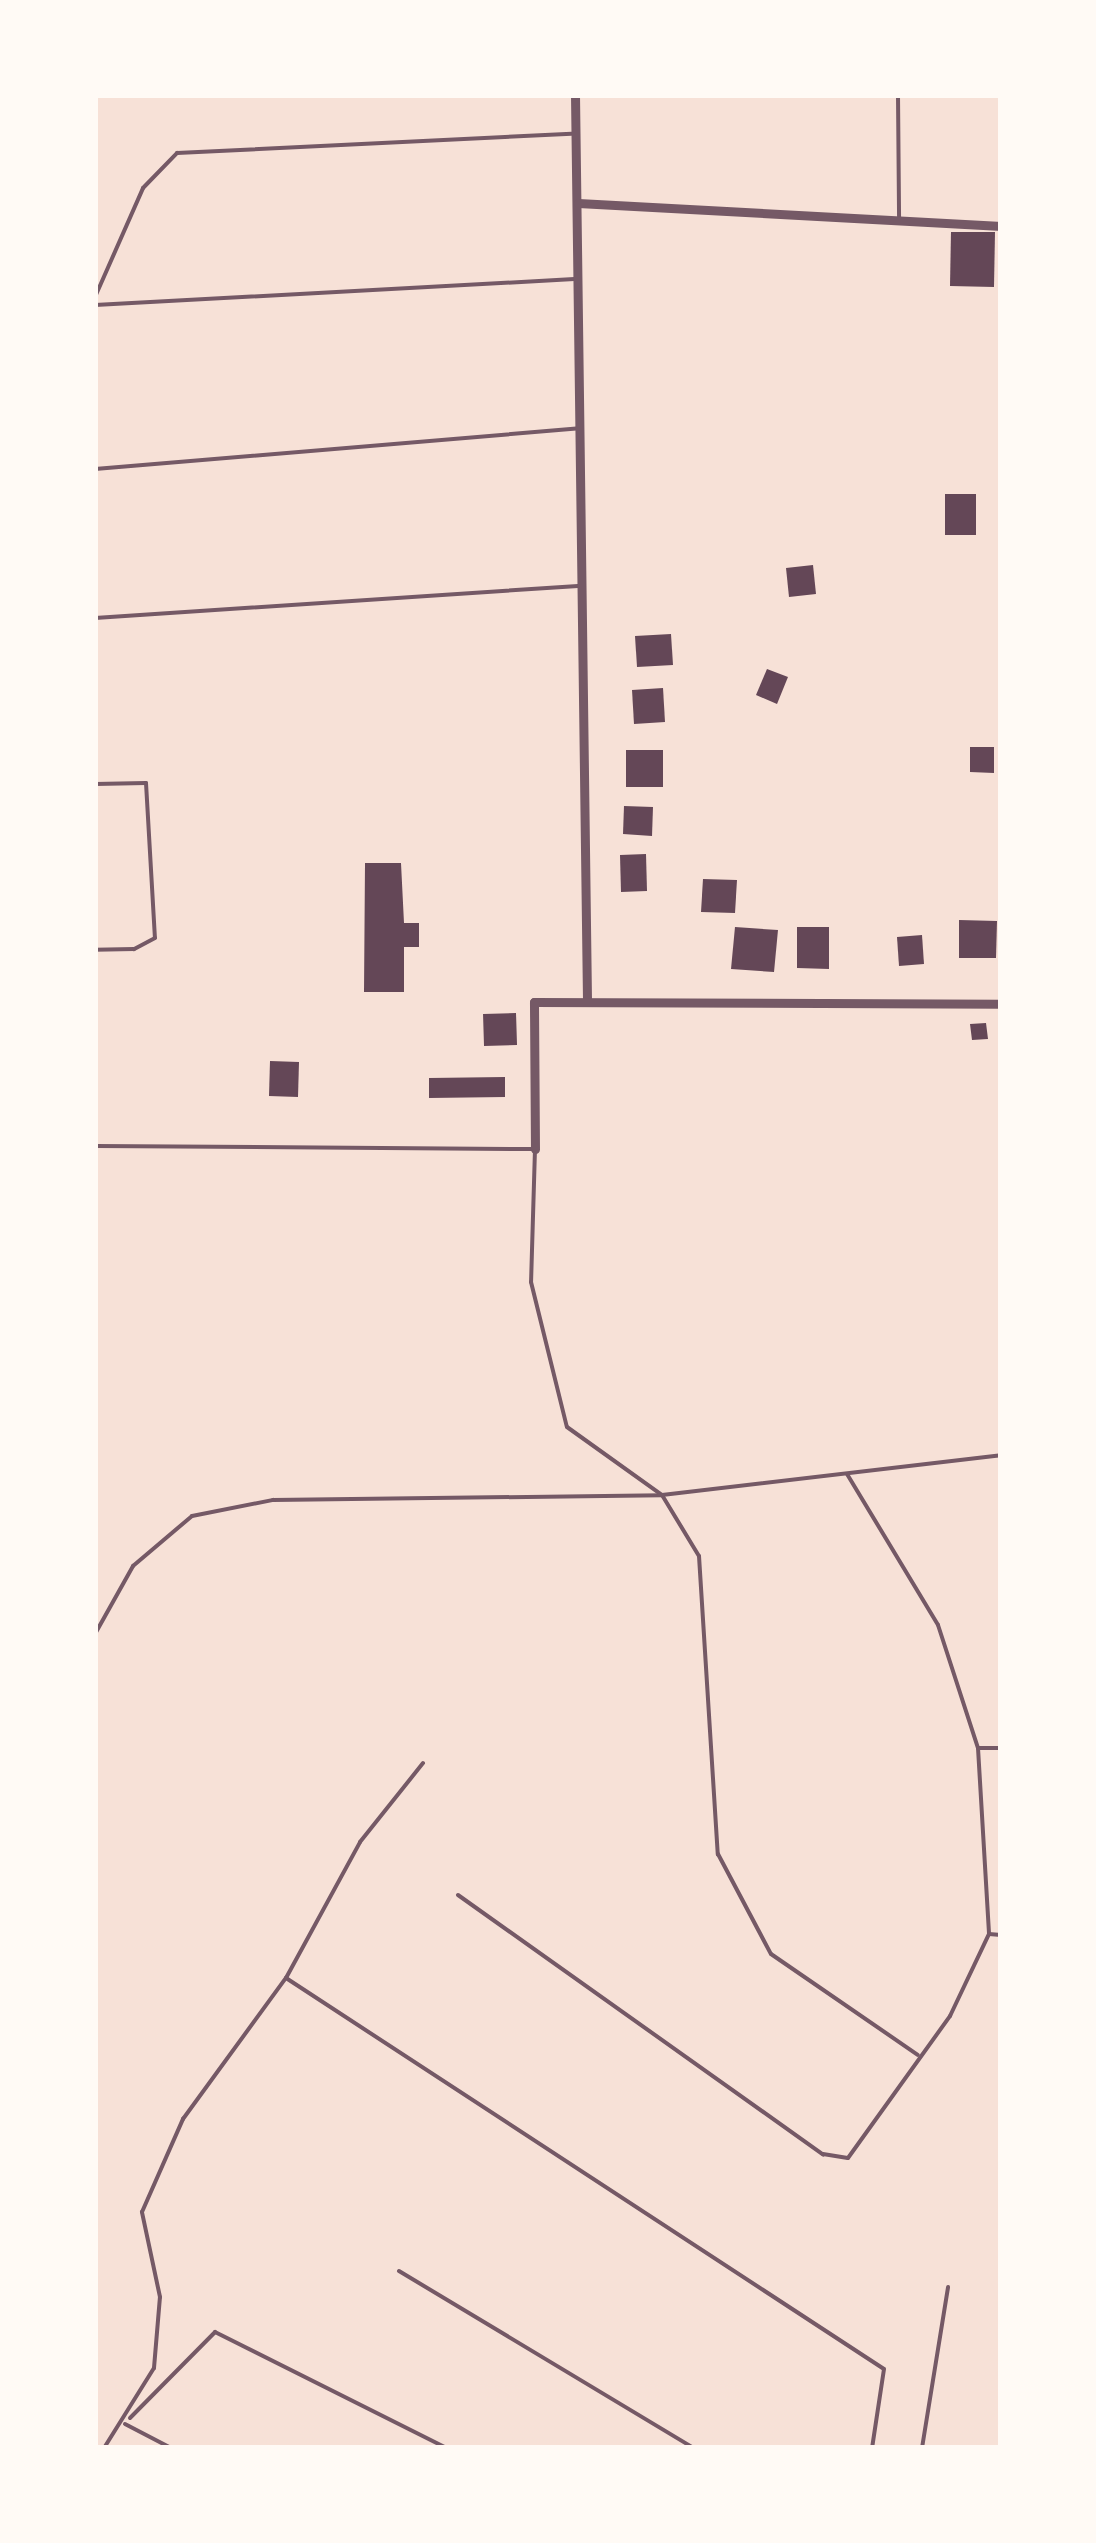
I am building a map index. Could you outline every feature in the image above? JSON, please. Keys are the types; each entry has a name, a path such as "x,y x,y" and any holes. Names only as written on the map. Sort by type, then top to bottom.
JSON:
{"street":[{"path":"575,95 588,1000"},
{"path":"578,204 1001,226"},
{"path":"535,1149 534,1002 1001,1004"}],"lane":[{"path":"898,95 900,221"},
{"path":"95,297 142,188 177,152 576,134"},
{"path":"95,306 579,279"},
{"path":"95,469 581,428"},
{"path":"95,618 583,586"},
{"path":"95,784 146,783 155,938 134,949 95,950"},
{"path":"95,1146 535,1149 531,1282 568,1427 662,1495 699,1556 718,1854 771,1954 918,2055"},
{"path":"95,1634 132,1566 192,1516 273,1500 662,1495 1001,1455"},
{"path":"458,1894 824,2154 848,2158 918,2055 950,2016 989,1934 978,1748 926,1596 847,1474"},
{"path":"978,1748 1001,1748"},
{"path":"124,2424 154,2368 160,2297 142,2212 183,2119 286,1978 360,1842 423,1763"},
{"path":"989,1934 1001,1935"},
{"path":"286,1978 884,2369 872,2448"},
{"path":"399,2271 693,2448"},
{"path":"922,2448 948,2287"},
{"path":"104,2448 215,2332 447,2448"},
{"path":"124,2424 171,2448"}],"building":[{"path":"951,232 995,232 994,287 950,286"},
{"path":"945,494 976,494 976,535 945,535"},
{"path":"813,565 816,594 789,597 786,568"},
{"path":"671,634 673,665 637,667 635,636"},
{"path":"767,669 788,677 777,704 756,695"},
{"path":"663,688 665,722 634,724 632,690"},
{"path":"970,747 994,747 994,773 970,772"},
{"path":"626,750 663,750 663,787 626,787"},
{"path":"624,806 653,807 652,836 623,834"},
{"path":"646,854 647,891 621,892 620,855"},
{"path":"365,863 401,863 404,923 419,923 419,947 404,947 404,992 364,992"},
{"path":"703,879 737,880 735,913 701,912"},
{"path":"959,920 997,921 996,958 959,958"},
{"path":"735,927 778,930 774,972 731,969"},
{"path":"797,927 829,927 829,969 797,968"},
{"path":"922,935 924,964 899,966 897,937"},
{"path":"516,1013 517,1045 484,1046 483,1014"},
{"path":"986,1023 988,1039 972,1040 970,1024"},
{"path":"270,1061 299,1062 298,1097 269,1096"},
{"path":"505,1077 505,1097 429,1098 429,1078"}]}
